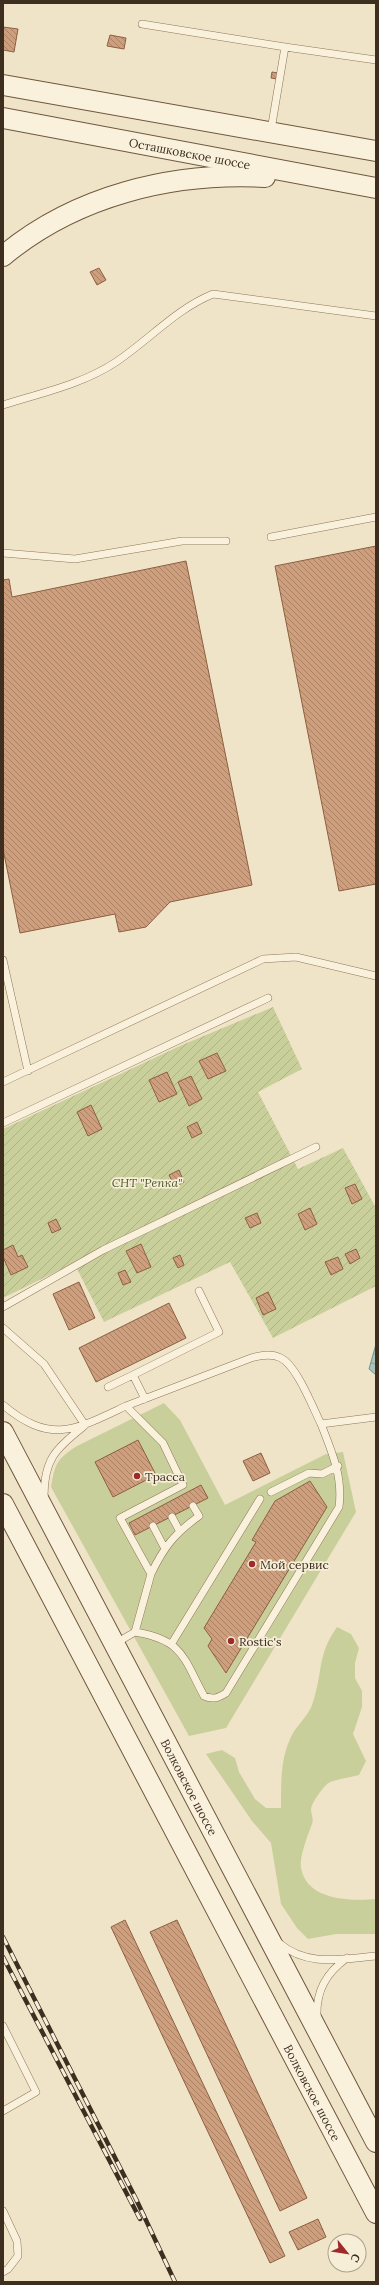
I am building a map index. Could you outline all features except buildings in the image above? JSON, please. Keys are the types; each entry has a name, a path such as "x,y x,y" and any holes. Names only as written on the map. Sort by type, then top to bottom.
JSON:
{"main road":[{"path":"3,84 376,151"},
{"name":"Осташковское шоссе","path":"3,118 376,188"},
{"path":"3,256 18,244 60,217 106,198 150,186 192,179 246,176 333,180"},
{"name":"Волковское шоссе","path":"3,1432 376,2142"},
{"name":"Волковское шоссе","path":"3,1504 376,2213"}],"lane":[{"path":"142,24 376,60"},
{"path":"270,133 285,47"},
{"path":"3,405 96,374 117,362 196,301 213,294 376,316"},
{"path":"271,537 376,517"},
{"path":"3,553 75,559 182,541 226,541"},
{"path":"3,1082 262,959 296,957 376,976"},
{"path":"3,960 28,1071"},
{"path":"3,1123 268,998"},
{"path":"3,1307 103,1250 316,1147"},
{"path":"108,1387 219,1332 199,1291"},
{"path":"3,1328 44,1364 85,1425"},
{"path":"50,1522 44,1498 44,1480 47,1466 66,1440 85,1425 126,1406 251,1358 268,1354 282,1358 293,1370 321,1424 338,1466 341,1494 339,1508 226,1693 218,1698 210,1699 204,1696 183,1656 172,1643 156,1636 135,1632 115,1644"},
{"path":"133,1375 145,1399"},
{"path":"3,1404 21,1420 47,1429 65,1429 85,1425"},
{"path":"126,1406 163,1443 187,1493"},
{"path":"321,1424 376,1417"},
{"path":"271,1492 308,1473 322,1474 338,1466"},
{"path":"151,1574 120,1518 183,1485"},
{"path":"162,1496 166,1504"},
{"path":"172,1643 260,1499"},
{"path":"143,1506 147,1514"},
{"path":"135,1632 151,1574 164,1547 179,1530 199,1516 193,1506"},
{"path":"172,1517 179,1530"},
{"path":"153,1526 164,1547"},
{"path":"263,1927 288,1950 298,1956 311,1959 376,1956"},
{"path":"318,2032 317,2006 320,1990 326,1978 347,1958"},
{"path":"3,2026 36,2092 3,2111"},
{"path":"3,2211 18,2241 18,2256 8,2269 3,2272"}],"green space":[{"name":"СНТ \"Репка\"","path":"273,1007 302,1069 258,1092 298,1169 343,1148 376,1208 376,1286 273,1338 230,1262 104,1322 74,1263 3,1298 3,1129 182,1045"},
{"path":"164,1403 180,1420 225,1505 326,1454 343,1452 356,1512 226,1728 189,1736 51,1487 58,1462 70,1451 77,1446"},
{"path":"337,1627 351,1634 359,1648 355,1663 355,1678 362,1691 362,1707 353,1734 366,1761 359,1775 327,1784 315,1799 311,1809 313,1822 306,1840 301,1868 305,1879 312,1887 321,1893 331,1897 343,1899 376,1899 376,1934 336,1934 308,1939 297,1928 281,1904 271,1843 252,1821 206,1754 222,1750 235,1758 239,1772 255,1799 266,1808 281,1808 283,1760 293,1733 312,1706 323,1655 326,1646"}],"water":[{"path":"376,1344 376,1375 369,1369"}],"railway":[{"path":"3,1937 136,2199 175,2282"},
{"path":"3,1957 140,2219"}],"place":[{"name":"Трасса","path":"137,1476"},
{"name":"Мой сервис","path":"252,1564"},
{"name":"Rostic's","path":"231,1641"}]}
